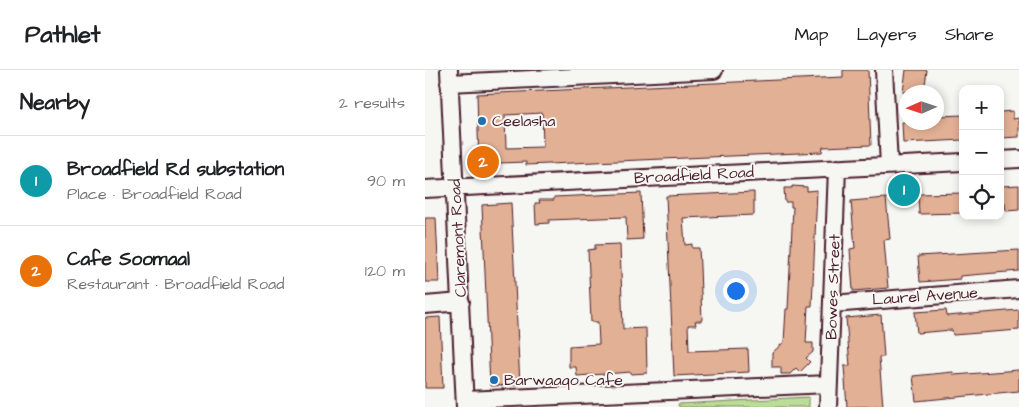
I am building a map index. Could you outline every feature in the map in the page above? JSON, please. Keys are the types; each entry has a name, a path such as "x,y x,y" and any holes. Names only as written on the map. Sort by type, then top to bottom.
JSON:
{"street":[{"path":"449,76 504,80 565,73 714,70"},
{"path":"884,70 889,165"},
{"name":"Claremont Road","path":"449,76 465,403"},
{"path":"1004,160 1019,159"},
{"name":"Broadfield Road","path":"425,189 959,162"},
{"name":"Bowes Street","path":"828,407 837,168"},
{"name":"Laurel Avenue","path":"832,304 1019,289"},
{"path":"425,305 461,302"},
{"path":"465,403 829,384"}],"green space":[{"path":"809,397 809,407 679,407 678,404"}],"building":[{"path":"843,70 868,70 871,145 823,147 822,152 526,165 526,162 499,163 499,166 479,167 477,94 843,77","holes":["542,113 543,147 506,148 505,115"]},
{"path":"906,70 927,70 925,85 904,85"},
{"path":"1013,111 1013,119 1019,118 1019,137 1004,138 1004,112"},
{"path":"959,115 959,140 903,143 902,130 944,130 944,116"},
{"path":"1019,185 1019,210 1006,211 1004,186"},
{"path":"792,186 807,187 807,191 817,190 812,306 808,306 806,343 813,343 813,352 806,358 810,362 800,372 796,368 790,374 781,374 781,367 772,367 772,353 784,342 786,309 788,309 793,207 791,207 791,202 785,202 784,188 792,188"},
{"path":"754,192 754,215 683,218 685,245 692,244 692,248 699,248 700,266 702,321 695,321 696,325 688,325 689,351 748,349 749,372 674,376 666,196"},
{"path":"641,193 643,239 627,240 626,217 549,220 549,223 536,224 535,203 540,203 539,200 554,200 554,197"},
{"path":"959,193 959,213 919,214 918,194"},
{"path":"886,198 890,239 884,240 888,288 853,291 850,249 855,248 851,201"},
{"path":"511,203 520,385 490,386 482,205"},
{"path":"425,218 436,218 439,282 425,282"},
{"path":"620,244 623,329 646,328 647,373 631,374 631,372 577,376 576,367 569,367 569,346 599,344 598,322 591,322 588,250 595,249 595,245"},
{"path":"1019,250 1019,271 960,276 960,279 920,282 918,256"},
{"path":"946,310 947,316 1019,310 1019,330 953,335 952,330 917,333 915,312"},
{"path":"881,315 884,357 879,357 883,406 847,407 844,366 850,366 846,318"},
{"path":"440,317 443,388 425,388 425,318"},
{"path":"1019,370 1019,391 916,401 913,376 953,372 954,375"}],"place":[{"name":"Ceelasha","path":"482,121"},
{"name":"Cafe Soomaal","path":"483,162"},
{"name":"Broadfield Rd substation","path":"904,190"},
{"name":"Barwaaqo Cafe","path":"494,380"}]}
